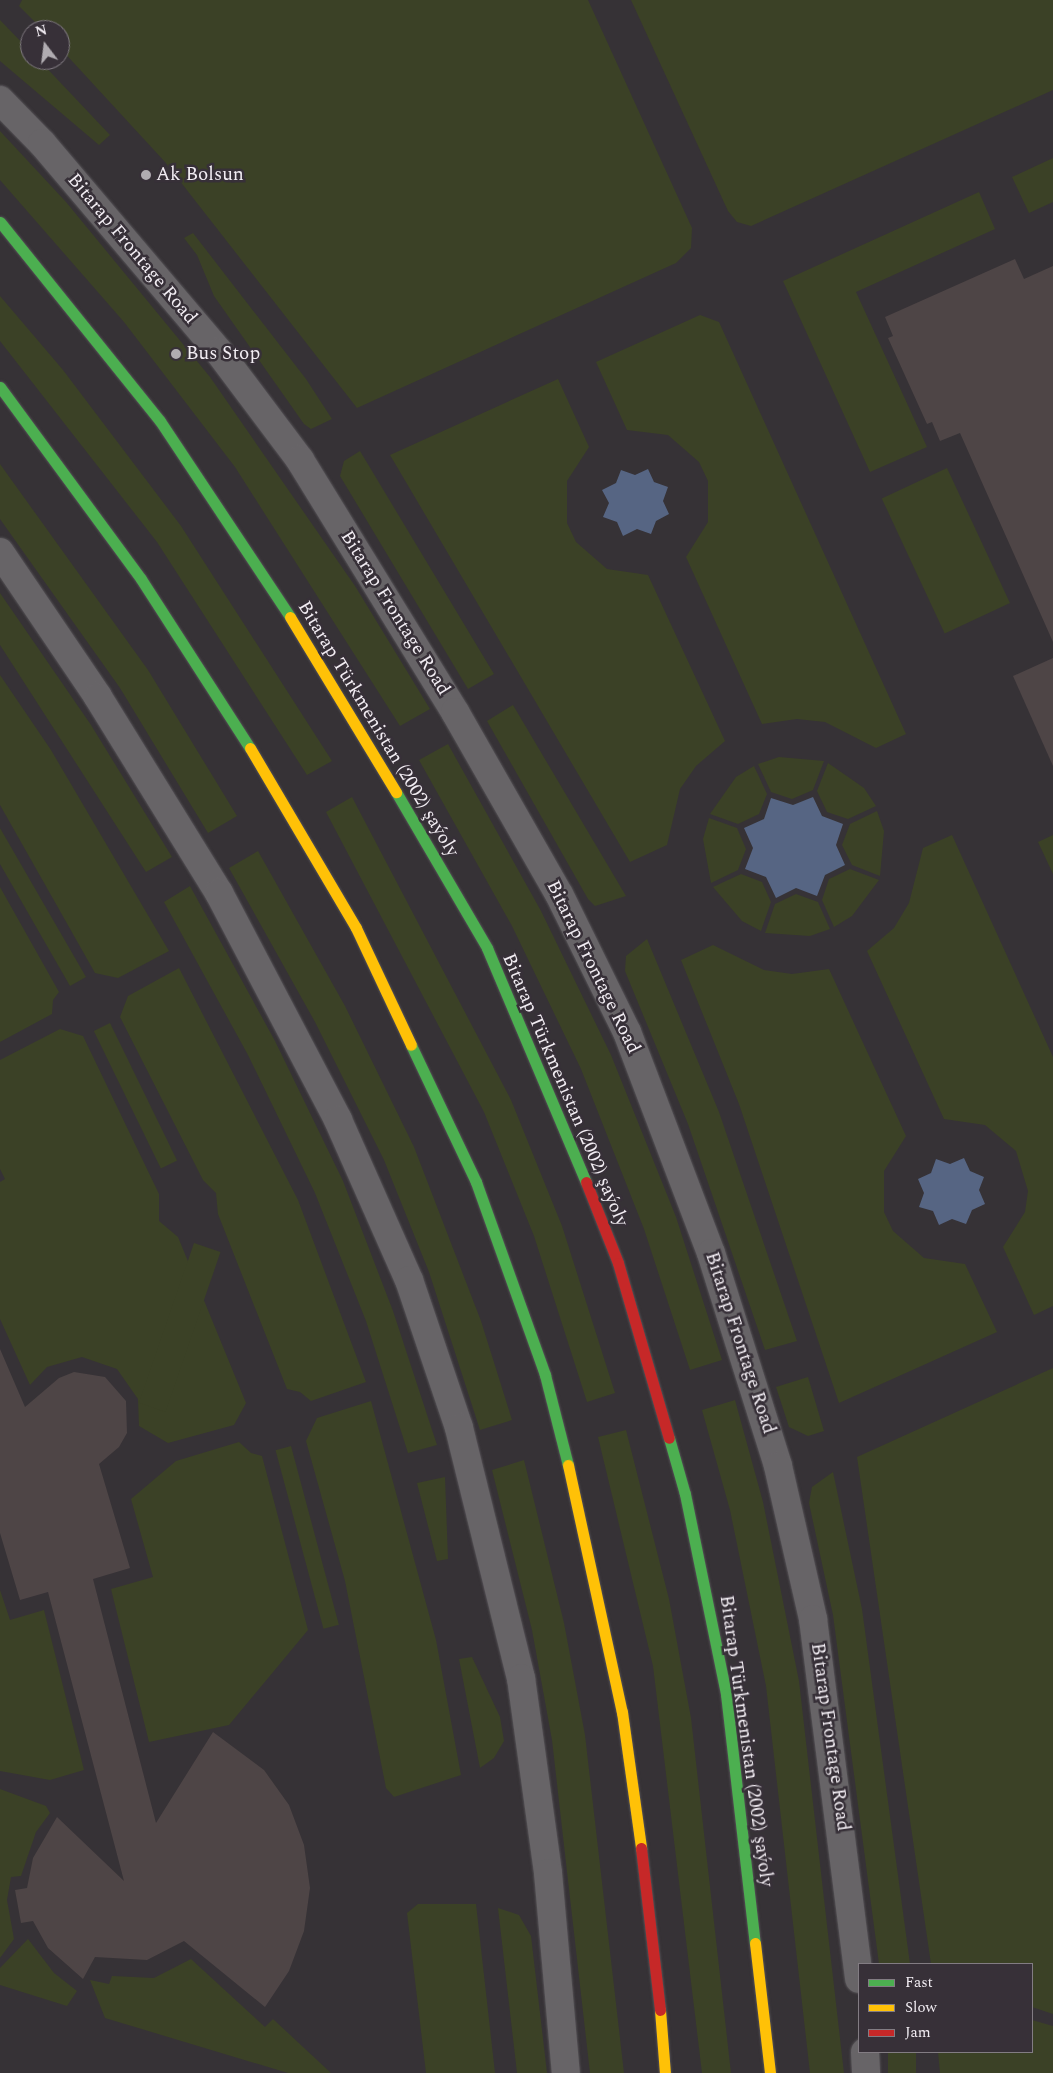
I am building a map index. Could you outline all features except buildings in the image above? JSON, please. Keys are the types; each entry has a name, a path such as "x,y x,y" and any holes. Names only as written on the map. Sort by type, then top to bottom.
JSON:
{"main road":[{"name":"Bitarap Türkmenistan (2002) şaýoly","path":"0,222 160,421 299,629 438,861 528,1037 618,1263 685,1494 727,1704 770,2073"},
{"path":"0,387 141,579 244,738 356,928 476,1182 545,1375 586,1536 622,1712 657,1966 665,2073"}],"street":[{"name":"Bitarap Frontage Road","path":"0,100 42,143 219,352 300,460 455,712 559,894 627,1032 711,1253 778,1466 813,1619 858,1971"},
{"path":"0,552 98,696 219,893 338,1120 409,1280 458,1428 521,1678 548,1873 566,2073"},
{"path":"865,2053 866,2073"}],"green space":[{"path":"22,0 588,0 692,228 691,248 676,263 357,408 165,162 70,59 70,20 33,20 19,6"},
{"path":"631,0 1053,0 1053,90 751,226 737,222 728,211"},
{"path":"0,20 20,41 20,70 48,70 110,135 99,145 0,61"},
{"path":"0,131 66,202 210,377 355,586 430,709 400,726 235,467 124,322 0,180"},
{"path":"1053,158 1053,202 1029,213 1012,177"},
{"path":"979,192 995,229 856,292 927,447 870,472 783,281"},
{"path":"193,233 306,379 332,419 311,429 304,424 214,296 197,255 184,238"},
{"path":"0,296 63,370 181,526 332,761 307,775 157,542 0,341"},
{"path":"700,315 719,322 906,734 876,748 825,722 797,719 762,724 686,557 708,522 708,481 699,462 668,435 627,430 596,362"},
{"path":"558,379 589,447 567,481 567,523 576,542 607,569 648,575 725,741 696,766 680,789 667,845 630,862 390,455"},
{"path":"360,451 494,674 468,689 340,476 344,461"},
{"path":"0,464 148,670 237,816 208,833 120,688 0,519"},
{"path":"947,468 1010,603 945,633 882,498"},
{"path":"0,593 91,725 172,857 146,872 0,645"},
{"path":"0,675 51,750 169,951 118,978 95,973 0,805"},
{"path":"513,705 626,896 595,906 588,899 487,721"},
{"path":"448,744 541,911 611,1055 676,1217 722,1360 690,1370 644,1229 581,1069 512,926 419,760"},
{"path":"779,757 824,761 813,790 792,799 771,792 758,764"},
{"path":"828,763 864,788 876,806 848,819 827,812 817,791"},
{"path":"754,766 767,794 759,814 738,824 710,814 736,777"},
{"path":"352,797 511,1100 562,1226 615,1393 587,1402 534,1236 484,1112 326,812"},
{"path":"877,811 884,831 880,876 852,865 842,845 850,824"},
{"path":"709,818 737,828 746,849 738,870 711,883 703,839"},
{"path":"0,828 86,977 70,986 0,864"},
{"path":"952,835 1053,1057 1053,1306 1034,1315 1003,1247 1025,1212 1028,1191 1016,1151 985,1125 944,1119 867,951 894,928 909,903 923,848"},
{"path":"1053,835 1053,874 1038,842"},
{"path":"258,851 345,1006 414,1147 481,1321 512,1420 480,1430 429,1272 384,1160 315,1022 229,868"},
{"path":"850,869 879,880 852,916 834,927 822,900 829,879"},
{"path":"741,874 762,882 771,902 761,931 742,921 713,887"},
{"path":"190,886 275,1041 343,1181 393,1311 437,1445 408,1453 366,1321 315,1193 248,1055 164,902"},
{"path":"0,887 59,992 53,1000 52,1014 0,1042"},
{"path":"796,894 818,902 830,929 810,936 765,933 775,904"},
{"path":"647,939 719,1112 797,1341 765,1350 688,1124 625,971 626,956"},
{"path":"713,945 764,970 792,974 829,969 906,1136 884,1171 884,1212 893,1231 924,1258 965,1264 997,1332 839,1403 739,1104 681,960"},
{"path":"179,968 298,1200 366,1382 311,1401 300,1392 287,1389 218,1214 216,1193 203,1180 120,1017 128,996"},
{"path":"110,1023 177,1161 161,1168 94,1031"},
{"path":"60,1029 83,1036 159,1194 159,1221 178,1237 246,1403 234,1425 168,1443 139,1426 138,1399 117,1369 82,1357 47,1367 30,1385 0,1319 0,1182 5,1179 0,1169 0,1060"},
{"path":"194,1243 220,1252 165,1412 139,1403"},
{"path":"1053,1368 1053,2014 1033,2007 1033,1963 931,1963 857,1457"},
{"path":"808,1377 824,1431 808,1436 789,1427 776,1387"},
{"path":"735,1400 763,1502 799,1681 844,2073 810,2073 766,1686 730,1510 702,1410"},
{"path":"371,1401 436,1640 461,1775 394,1797 386,1788 345,1581 306,1441 317,1418"},
{"path":"626,1430 669,1599 691,1718 731,2073 702,2073 653,1666 598,1437"},
{"path":"239,1442 251,1453 262,1456 308,1630 229,1725 149,1742 111,1589 153,1577 131,1499 176,1461"},
{"path":"291,1446 339,1625 323,1629 276,1450"},
{"path":"524,1460 564,1623 585,1735 624,2073 590,2073 552,1740 532,1630 492,1470"},
{"path":"833,1472 862,1609 910,1963 879,1963 833,1615 809,1503 812,1487"},
{"path":"445,1477 448,1559 437,1561 417,1483"},
{"path":"0,1590 10,1620 44,1610 84,1770 50,1780 0,1771"},
{"path":"472,1657 500,1717 504,1741 494,1758 480,1768 459,1659"},
{"path":"0,1789 46,1806 50,1813 36,1832 21,1876 11,1877 7,1900 14,1939 0,1958"},
{"path":"418,1904 476,1904 495,2073 426,2073 407,1913"},
{"path":"498,1908 519,1915 531,1936 547,2073 517,2073"},
{"path":"28,1939 54,1973 77,1991 67,2006 0,1985 0,1968"},
{"path":"191,1959 265,2027 273,2019 331,2073 288,2073 105,2018 90,1980 109,1984 112,1976 154,1978"},
{"path":"1033,2020 1053,2026 1053,2073 940,2073 938,2053 1033,2053"},
{"path":"888,2053 916,2053 916,2073 888,2073"}],"water":[{"path":"648,469 654,482 668,487 663,501 669,514 656,521 651,534 637,529 623,536 617,522 603,517 609,503 602,490 616,483 621,470 635,475"},
{"path":"813,797 822,816 843,824 836,845 845,865 825,875 817,896 796,888 776,898 766,877 745,869 753,848 744,828 764,819 771,798 793,805"},
{"path":"964,1158 970,1171 984,1177 979,1190 985,1204 972,1210 966,1224 952,1219 939,1225 933,1211 919,1207 924,1193 918,1179 931,1173 936,1159 950,1164"}],"traffic: fast":[{"path":"0,222 160,421 290,617"},
{"path":"0,387 141,579 250,748"},
{"path":"396,792 487,948 586,1182"},
{"path":"411,1045 476,1182 545,1375 568,1465"},
{"path":"669,1438 685,1494 726,1694 755,1943"}],"traffic: slow":[{"path":"290,617 396,792"},
{"path":"250,748 356,928 411,1045"},
{"path":"568,1465 622,1712 641,1848"},
{"path":"755,1943 770,2073"},
{"path":"660,2010 665,2073"}],"traffic: jam":[{"path":"586,1182 618,1263 669,1438"},
{"path":"641,1848 660,2010"}],"place":[{"name":"Ak Bolsun","path":"146,175"},
{"name":"Bus Stop","path":"176,354"}]}
